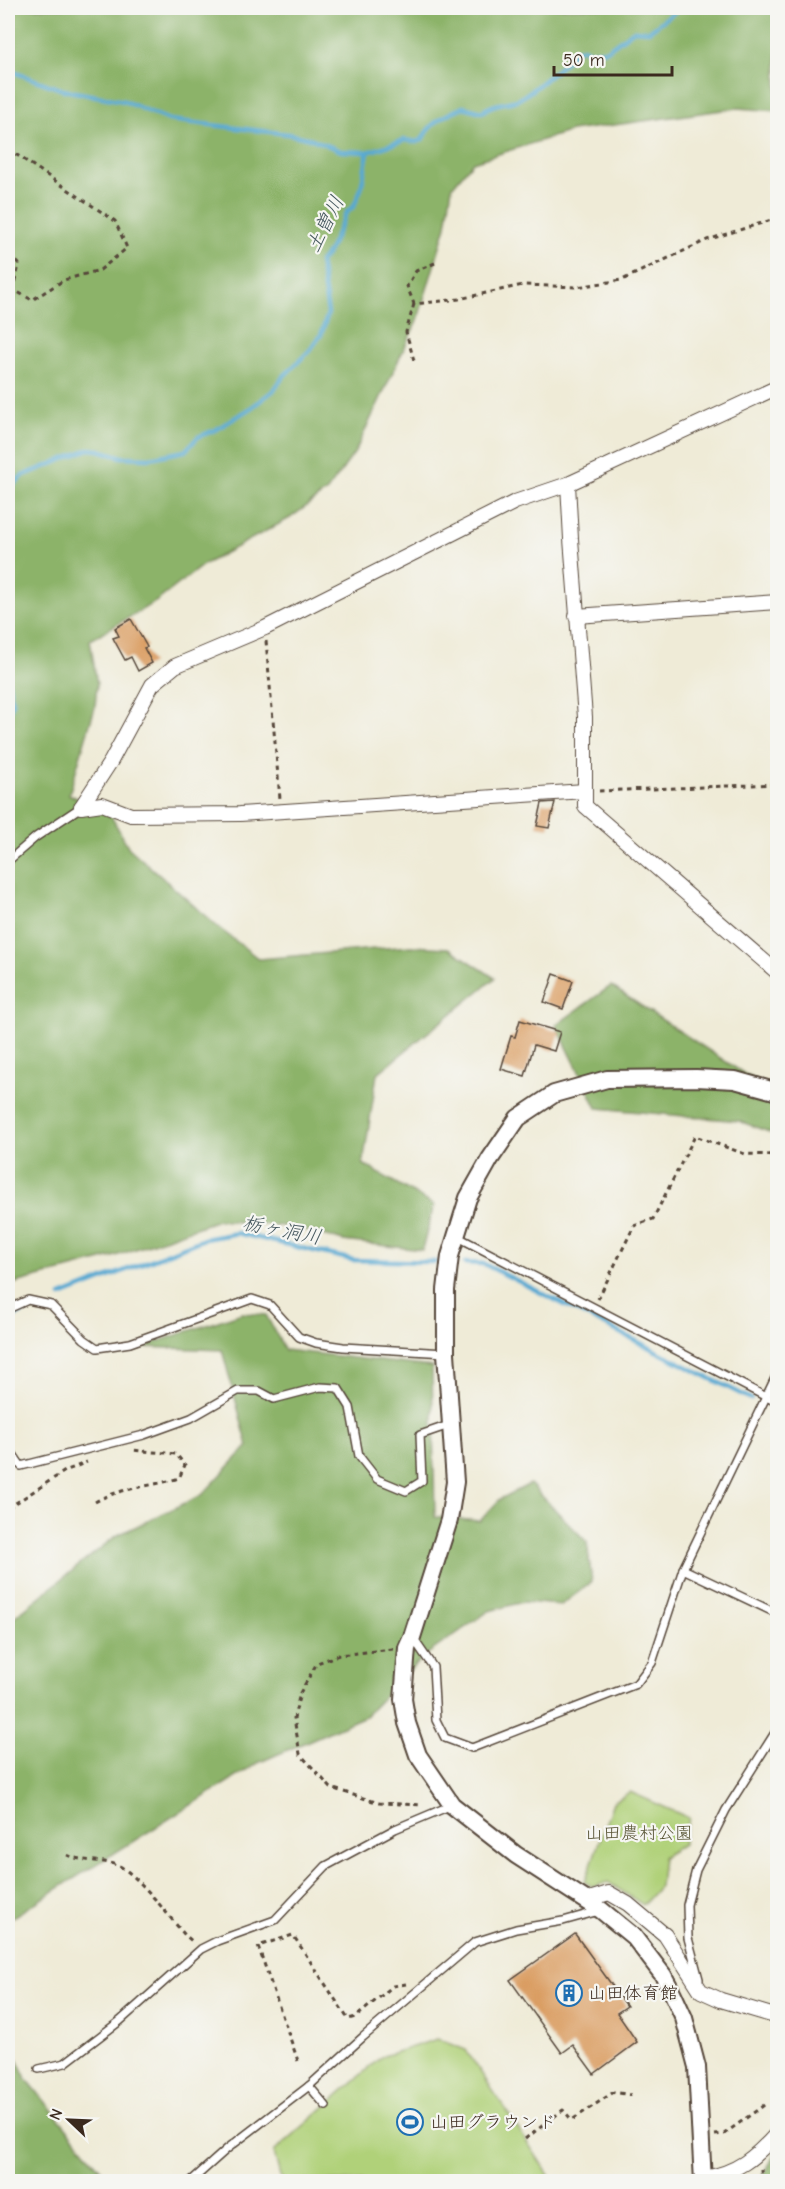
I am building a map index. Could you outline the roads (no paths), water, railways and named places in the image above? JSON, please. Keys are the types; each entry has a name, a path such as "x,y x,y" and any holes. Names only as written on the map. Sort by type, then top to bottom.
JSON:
{"street":[{"path":"81,807 111,761 152,685 175,666 265,628 515,502 568,484 777,387"},
{"path":"568,484 585,717 585,806 777,973"},
{"path":"576,616 777,602"},
{"path":"81,807 102,804 131,815 240,814 585,791"},
{"path":"777,1092 735,1080 607,1079 554,1094 518,1118 490,1159 468,1198 450,1256 446,1290 446,1353 455,1482 449,1520 410,1642 403,1699 407,1723 418,1755 452,1806 516,1855 601,1910 634,1937 663,1975 684,2019 697,2067 703,2180 734,2171 765,2147 777,2132"},
{"path":"586,1900 609,1893 628,1905 665,1935 701,1991 721,2000 777,2017"}],"lane":[{"path":"8,861 36,837 81,807"},
{"path":"455,1235 777,1403"},
{"path":"8,1309 28,1300 51,1305 84,1339 97,1348 130,1343 252,1299 270,1305 299,1337 316,1343 343,1347 446,1353"},
{"path":"410,1642 433,1667 436,1720 445,1738 472,1749 636,1684 652,1663 682,1569 777,1372"},
{"path":"8,1447 21,1466 144,1435 191,1418 238,1391 259,1391 274,1399 320,1387 338,1388 350,1407 359,1456 377,1479 406,1491 422,1481 420,1435 452,1424"},
{"path":"682,1569 777,1614"},
{"path":"701,1991 688,1938 687,1905 696,1870 726,1810 777,1728"},
{"path":"39,2069 65,2063 120,2020 201,1949 275,1920 326,1866 395,1829 452,1806"},
{"path":"190,2181 227,2149 309,2086 475,1942 516,1929 563,1921 601,1910"},
{"path":"309,2086 326,2106"}],"waterway":[{"name":"土曽川","path":"8,70 63,90 124,101 169,120 288,134 312,139 341,151 368,152 405,140 416,142 422,140 429,128 445,116 463,107 482,112 494,105 517,100 548,77 575,51 583,48 590,52 607,50 634,30 649,31 680,8"},
{"name":"土曽川","path":"8,491 22,476 89,449 122,457 150,458 185,451 198,437 217,429 274,390 321,335 328,313 320,262 329,251 346,213 354,206 361,189 368,152"},
{"name":"土曽川","path":"8,682 12,703 8,718"},
{"name":"栃ヶ洞川","path":"61,1296 204,1239 237,1233 353,1260 436,1262"},
{"name":"栃ヶ洞川","path":"465,1263 484,1264 751,1399"},
{"name":"栃ヶ洞川","path":"8,1319 31,1308"}],"place":[{"name":"山田体育館","path":"569,1993"},
{"name":"山田グラウンド","path":"410,2122"}],"park label":[{"name":"山田農村公園","path":"639,1833"}]}
